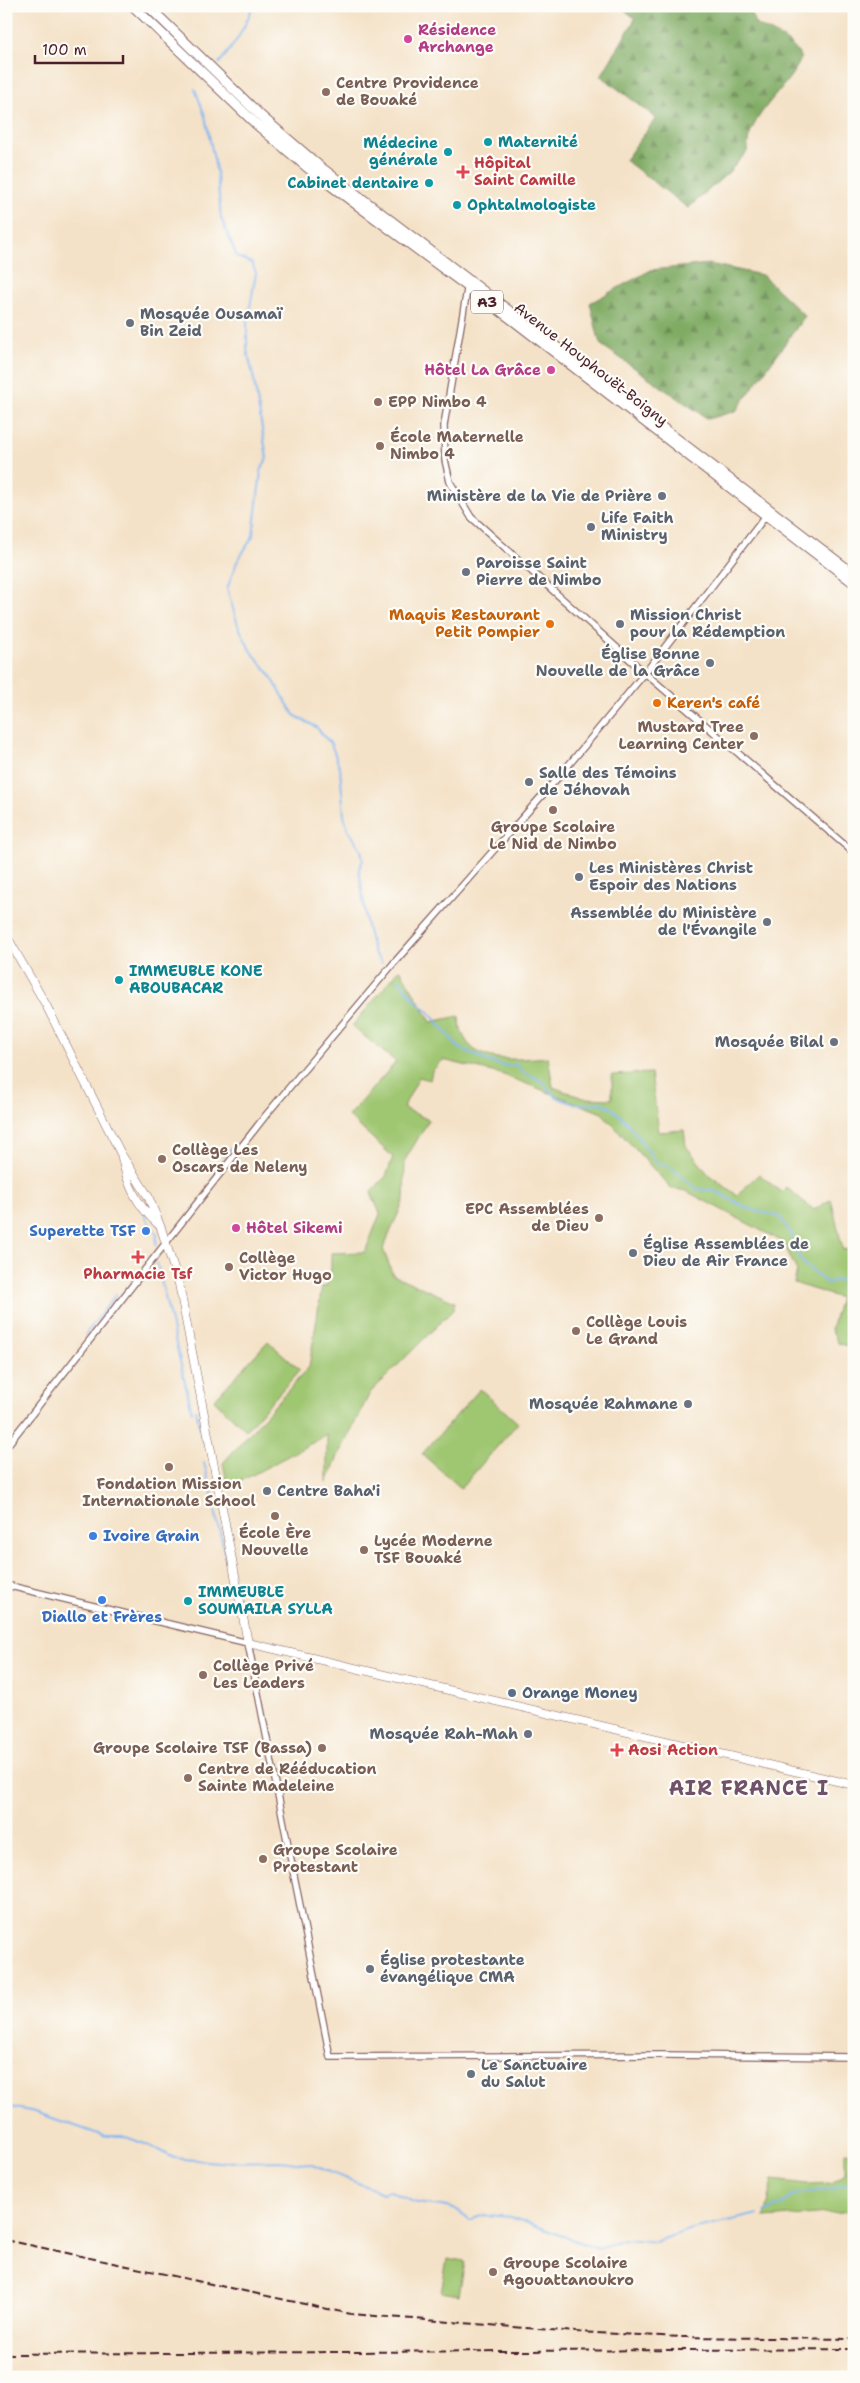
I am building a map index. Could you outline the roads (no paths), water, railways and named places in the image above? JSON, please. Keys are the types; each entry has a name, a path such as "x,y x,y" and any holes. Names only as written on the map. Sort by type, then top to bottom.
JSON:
{"highway":[{"name":"Avenue Houphouët-Boigny","path":"133,6 227,98 287,151 468,283"},
{"name":"Avenue Houphouët-Boigny","path":"148,6 293,144 468,283 768,512 854,574"},
{"name":"Avenue Houphouët-Boigny","path":"768,512 854,583"}],"main road":[{"path":"6,935 46,1005 121,1154 148,1196 161,1228 164,1243 179,1284 248,1643 854,1785"},
{"path":"121,1154 132,1191 140,1206 161,1228"}],"street":[{"path":"468,283 444,425 445,460 450,482 470,517 645,673 854,853"},
{"path":"6,1447 164,1243 291,1085 393,964 562,773 645,673 768,512"},
{"path":"6,1585 248,1643 330,2057 634,2055 854,2057"}],"waterway":[{"path":"219,63 239,36 253,6"},
{"path":"195,89 205,116 217,174 221,218 237,257 252,263 256,273 247,324 247,350 267,458 261,471 253,536 237,562 227,589 238,625 250,650 269,673 294,715 316,727 331,744 340,768 344,816 348,829 361,850 363,860 359,869 367,927 374,953 382,963"},
{"path":"399,980 458,1047 485,1060 505,1066 517,1065 527,1074 542,1081 551,1092 565,1101 580,1104 602,1103 606,1105 621,1116 656,1163 670,1167 697,1189 713,1190 747,1208 780,1217 793,1237 797,1254 804,1264 827,1283 839,1279 854,1303"},
{"path":"223,1156 235,1145"},
{"path":"145,1216 157,1235"},
{"path":"156,1245 157,1235"},
{"path":"157,1263 192,1412"},
{"path":"85,1335 116,1294"},
{"path":"196,1410 203,1442"},
{"path":"204,1463 214,1501"},
{"path":"215,1510 228,1568"},
{"path":"6,2106 35,2112 104,2136 123,2136 148,2145 174,2158 218,2162 280,2161 312,2165 383,2193 388,2190 414,2202 451,2208 470,2220 484,2215 511,2217 598,2249 628,2239 655,2242 688,2230 758,2214"},
{"path":"765,2212 783,2205 792,2195 835,2188 849,2184 854,2178"}],"railway":[{"path":"6,2240 351,2314 576,2332 681,2337 854,2339"},
{"path":"6,2354 854,2349"}],"place":[{"name":"Résidence Archange","path":"408,39"},
{"name":"Centre Providence de Bouaké","path":"326,92"},
{"name":"Maternité","path":"488,142"},
{"name":"Médecine générale","path":"448,152"},
{"name":"Hôpital Saint Camille","path":"463,172"},
{"name":"Cabinet dentaire","path":"429,183"},
{"name":"Ophtalmologiste","path":"457,205"},
{"name":"Mosquée Ousamaï Bin Zeid","path":"130,323"},
{"name":"Hôtel La Grâce","path":"551,370"},
{"name":"EPP Nimbo 4","path":"378,402"},
{"name":"École Maternelle Nimbo 4","path":"380,446"},
{"name":"Ministère de la Vie de Prière","path":"662,496"},
{"name":"Life Faith Ministry","path":"591,527"},
{"name":"Paroisse Saint Pierre de Nimbo","path":"466,572"},
{"name":"Maquis Restaurant Petit Pompier","path":"550,624"},
{"name":"Mission Christ pour la Rédemption","path":"620,624"},
{"name":"Église Bonne Nouvelle de la Grâce","path":"710,663"},
{"name":"Keren's café","path":"657,703"},
{"name":"Mustard Tree Learning Center","path":"754,736"},
{"name":"Salle des Témoins de Jéhovah","path":"529,782"},
{"name":"Groupe Scolaire Le Nid de Nimbo","path":"553,810"},
{"name":"Les Ministères Christ Espoir des Nations","path":"579,877"},
{"name":"Assemblée du Ministère de l'Évangile","path":"767,922"},
{"name":"IMMEUBLE KONE ABOUBACAR","path":"119,980"},
{"name":"Mosquée Bilal","path":"834,1042"},
{"name":"Collège Les Oscars de Neleny","path":"162,1159"},
{"name":"EPC Assemblées de Dieu","path":"599,1218"},
{"name":"Hôtel Sikemi","path":"236,1228"},
{"name":"Superette TSF","path":"146,1231"},
{"name":"Église Assemblées de Dieu de Air France","path":"633,1253"},
{"name":"Pharmacie Tsf","path":"138,1257"},
{"name":"Collège Victor Hugo","path":"229,1267"},
{"name":"Collège Louis Le Grand","path":"576,1331"},
{"name":"Mosquée Rahmane","path":"688,1404"},
{"name":"Fondation Mission Internationale School","path":"169,1467"},
{"name":"Centre Baha'i","path":"267,1491"},
{"name":"École Ère Nouvelle","path":"275,1516"},
{"name":"Ivoire Grain","path":"93,1536"},
{"name":"Lycée Moderne TSF Bouaké","path":"364,1550"},
{"name":"Diallo et Frères","path":"102,1600"},
{"name":"IMMEUBLE SOUMAILA SYLLA","path":"188,1601"},
{"name":"Collège Privé Les Leaders","path":"203,1675"},
{"name":"Orange Money","path":"512,1693"},
{"name":"Mosquée Rah-Mah","path":"528,1734"},
{"name":"Groupe Scolaire TSF (Bassa)","path":"322,1748"},
{"name":"Aosi Action","path":"617,1750"},
{"name":"Centre de Rééducation Sainte Madeleine","path":"188,1778"},
{"name":"Groupe Scolaire Protestant","path":"263,1859"},
{"name":"Église protestante évangélique CMA","path":"370,1969"},
{"name":"Le Sanctuaire du Salut","path":"471,2074"},
{"name":"Groupe Scolaire Agouattanoukro","path":"493,2272"}],"district":[{"name":"AIR FRANCE I","path":"749,1788"}]}
